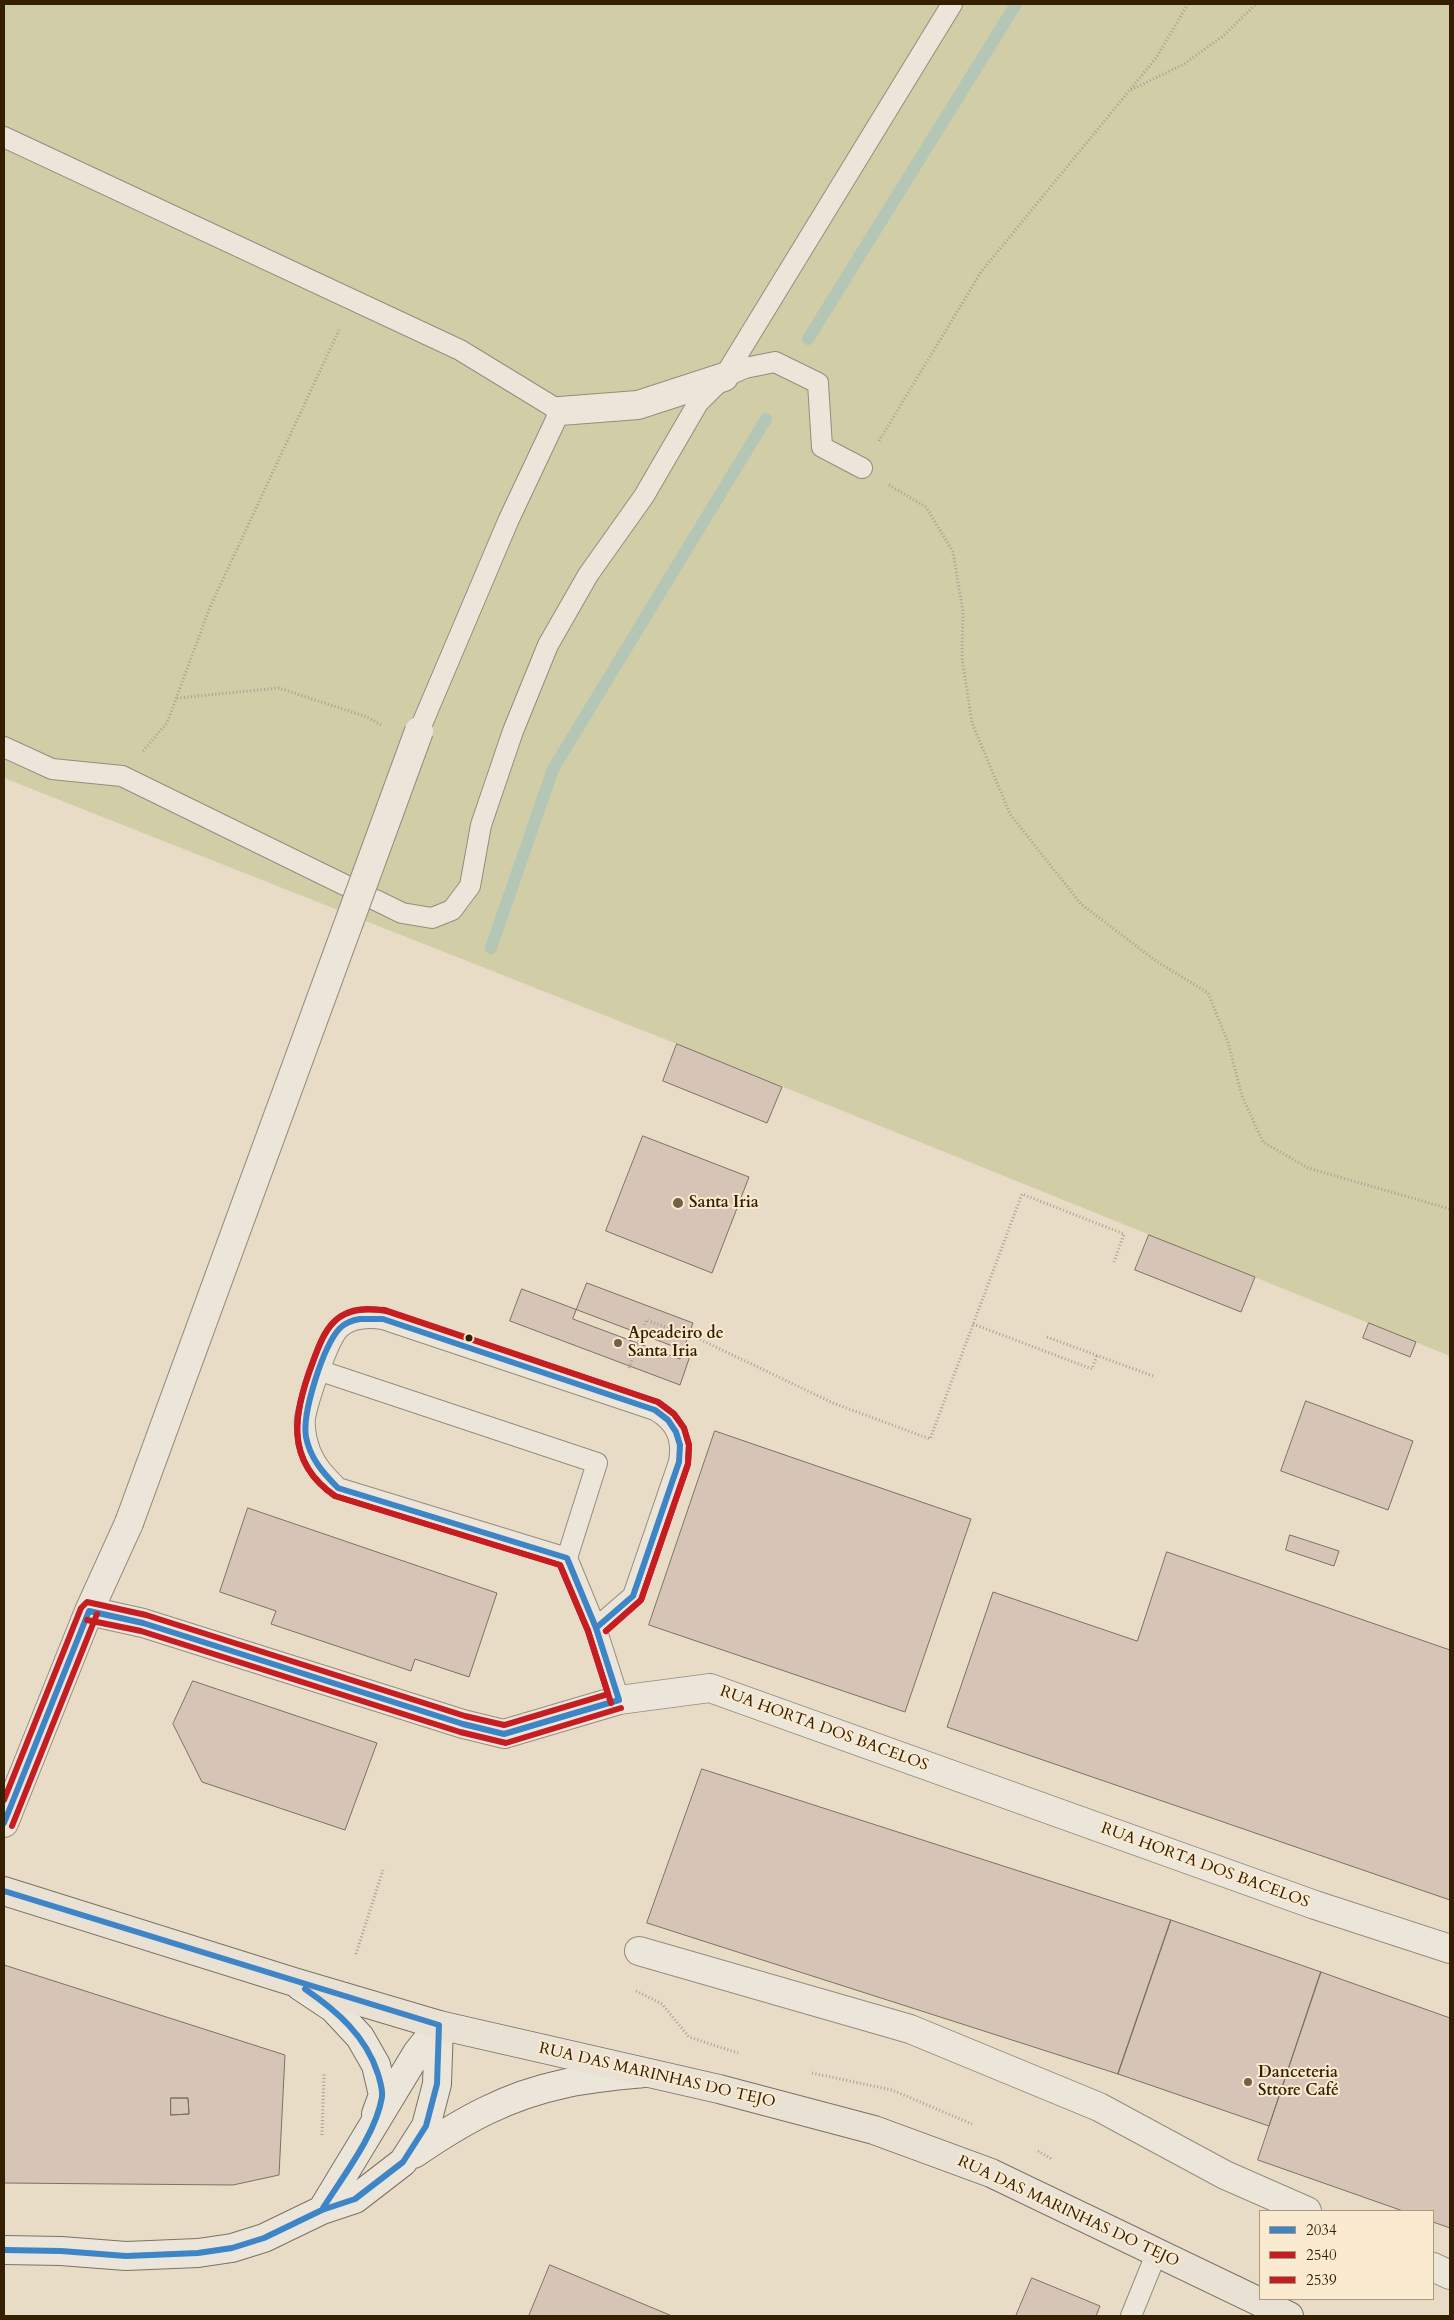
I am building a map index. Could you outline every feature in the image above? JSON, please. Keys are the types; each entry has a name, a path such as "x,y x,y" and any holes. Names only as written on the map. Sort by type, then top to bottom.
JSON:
{"main road":[{"name":"RUA DAS MARINHAS DO TEJO","path":"4,1892 439,2025 647,2072 874,2130 991,2173 1289,2316"}],"street":[{"path":"560,411 638,405 724,377"},
{"path":"4,1823 89,1611 129,1523 419,730"},
{"name":"RUA HORTA DOS BACELOS","path":"89,1611 142,1623 454,1721 504,1734 619,1700 710,1688 1315,1906 1450,1949"},
{"path":"639,1951 910,2029 1100,2107 1225,2175 1305,2210"},
{"path":"294,1982 333,2008 360,2037 376,2065 383,2095 372,2125"},
{"path":"322,2210 416,2053 439,2025"},
{"path":"403,2162 426,2126 435,2093 439,2025"},
{"path":"4,2250 61,2250 126,2256 198,2253 232,2248 264,2238 322,2210 354,2198 454,2126 507,2100 563,2084 647,2072"},
{"path":"1434,2267 1450,2275"}],"lane":[{"path":"4,747 52,769 122,776 402,913 432,918 452,910 470,886 481,825 513,731 548,645 588,575 644,496 698,403 724,377 952,4"},
{"path":"4,137 460,350 560,411 509,519 419,730"},
{"path":"724,377 745,368 775,362 818,382 822,447 862,468"},
{"path":"567,1558 338,1488 319,1469 307,1444 305,1419 329,1345 339,1328 365,1317 383,1318 655,1410 668,1418 677,1430 682,1446 679,1462 633,1596 596,1628"},
{"path":"321,1371 596,1463 567,1558 596,1628 619,1700"},
{"path":"1131,2316 1157,2252"}],"path":[{"path":"1188,4 1156,58 981,272 862,468 926,507 953,552 963,613 962,658 972,723 1010,814 1080,904 1156,961 1208,993 1228,1042 1242,1096 1263,1142 1308,1168 1450,1209"},
{"path":"1129,91 1184,64 1223,36 1256,4"},
{"path":"122,776 167,724 210,607 352,300"},
{"path":"177,698 279,688 367,717"},
{"path":"617,1398 646,1320 699,1338 833,1403 930,1439 1022,1194 1124,1234 1114,1262"},
{"path":"973,1324 1092,1369 1097,1355"},
{"path":"1046,1336 1152,1376"},
{"path":"356,1954 383,1870"},
{"path":"322,2126 324,2074"}],"shaded area":[{"path":"4,4 1450,4 1450,1356 677,1044 4,778"}],"building":[{"path":"677,1044 782,1087 767,1123 663,1081"},
{"path":"643,1136 749,1177 712,1273 606,1231"},
{"path":"1149,1235 1255,1277 1241,1312 1135,1270"},
{"path":"587,1283 693,1323 680,1359 573,1319"},
{"name":"Apeadeiro de Santa Iria","path":"522,1289 691,1353 680,1385 510,1321"},
{"path":"1369,1323 1416,1342 1410,1357 1363,1338"},
{"path":"1306,1401 1413,1441 1388,1510 1281,1471"},
{"path":"715,1431 971,1519 905,1712 649,1625"},
{"path":"248,1508 497,1593 469,1677 415,1659 411,1671 271,1624 276,1611 220,1592"},
{"path":"1290,1535 1339,1551 1334,1566 1286,1550"},
{"path":"1167,1552 1450,1650 1450,1900 947,1727 993,1592 1137,1641"},
{"path":"193,1681 377,1743 345,1830 202,1782 173,1724"},
{"path":"702,1769 1171,1920 1118,2074 647,1923"},
{"path":"1171,1920 1321,1972 1269,2126 1118,2074"},
{"path":"4,1965 285,2055 279,2175 233,2185 4,2183","holes":["171,2098 188,2098 189,2114 171,2115"]},
{"path":"1321,1972 1450,2018 1450,2228 1434,2222 1434,2210 1400,2210 1258,2160"},
{"path":"171,2098 188,2098 189,2114 171,2115"},
{"path":"550,2265 672,2316 529,2316"},
{"path":"1032,2278 1100,2306 1096,2316 1016,2316"}],"waterway":[{"path":"808,339 1016,4"},
{"path":"491,948 553,769 766,419"}],"transit line":[{"name":"2540","path":"606,1631 641,1600 688,1464 689,1445 684,1428 674,1414 658,1402 385,1310 368,1309 356,1311 345,1314 335,1321 326,1331 320,1343 301,1399 297,1434 300,1451 307,1467 318,1482 335,1496 560,1565 588,1631 611,1703"},
{"name":"2539","path":"4,1800 81,1608 87,1602 146,1615 465,1716 504,1725 608,1694 588,1631 560,1565 335,1496 318,1482 307,1467 300,1451 297,1434 298,1416 306,1380 327,1330 341,1316 351,1311 369,1309 386,1311 658,1402 674,1414 684,1428 689,1445 688,1464 641,1600 606,1631"},
{"name":"2034","path":"360,1319 383,1319 655,1410 668,1420 676,1432 680,1445 679,1462 633,1596 596,1628 567,1558 338,1488 322,1471 308,1445 306,1437 307,1412 315,1380 333,1337 344,1325 360,1319"},
{"name":"2034","path":"4,1823 89,1611 143,1623 463,1724 504,1734 619,1700 596,1628"},
{"name":"2540","path":"12,1826 97,1614"},
{"name":"2540","path":"87,1620 141,1631 460,1732 506,1743 621,1708"},
{"name":"2034","path":"4,1891 439,2025 437,2084 426,2126 403,2162 355,2199 322,2210 264,2238 232,2248 198,2253 126,2256 61,2251 4,2250"},
{"name":"2034","path":"305,1989 328,2006 358,2036 373,2060 382,2091 379,2111 366,2140 323,2208"}],"place":[{"name":"Santa Iria","path":"678,1203"},
{"name":"Apeadeiro de Santa Iria","path":"618,1343"},
{"name":"Danceteria Sttore Café","path":"1248,2082"}]}
